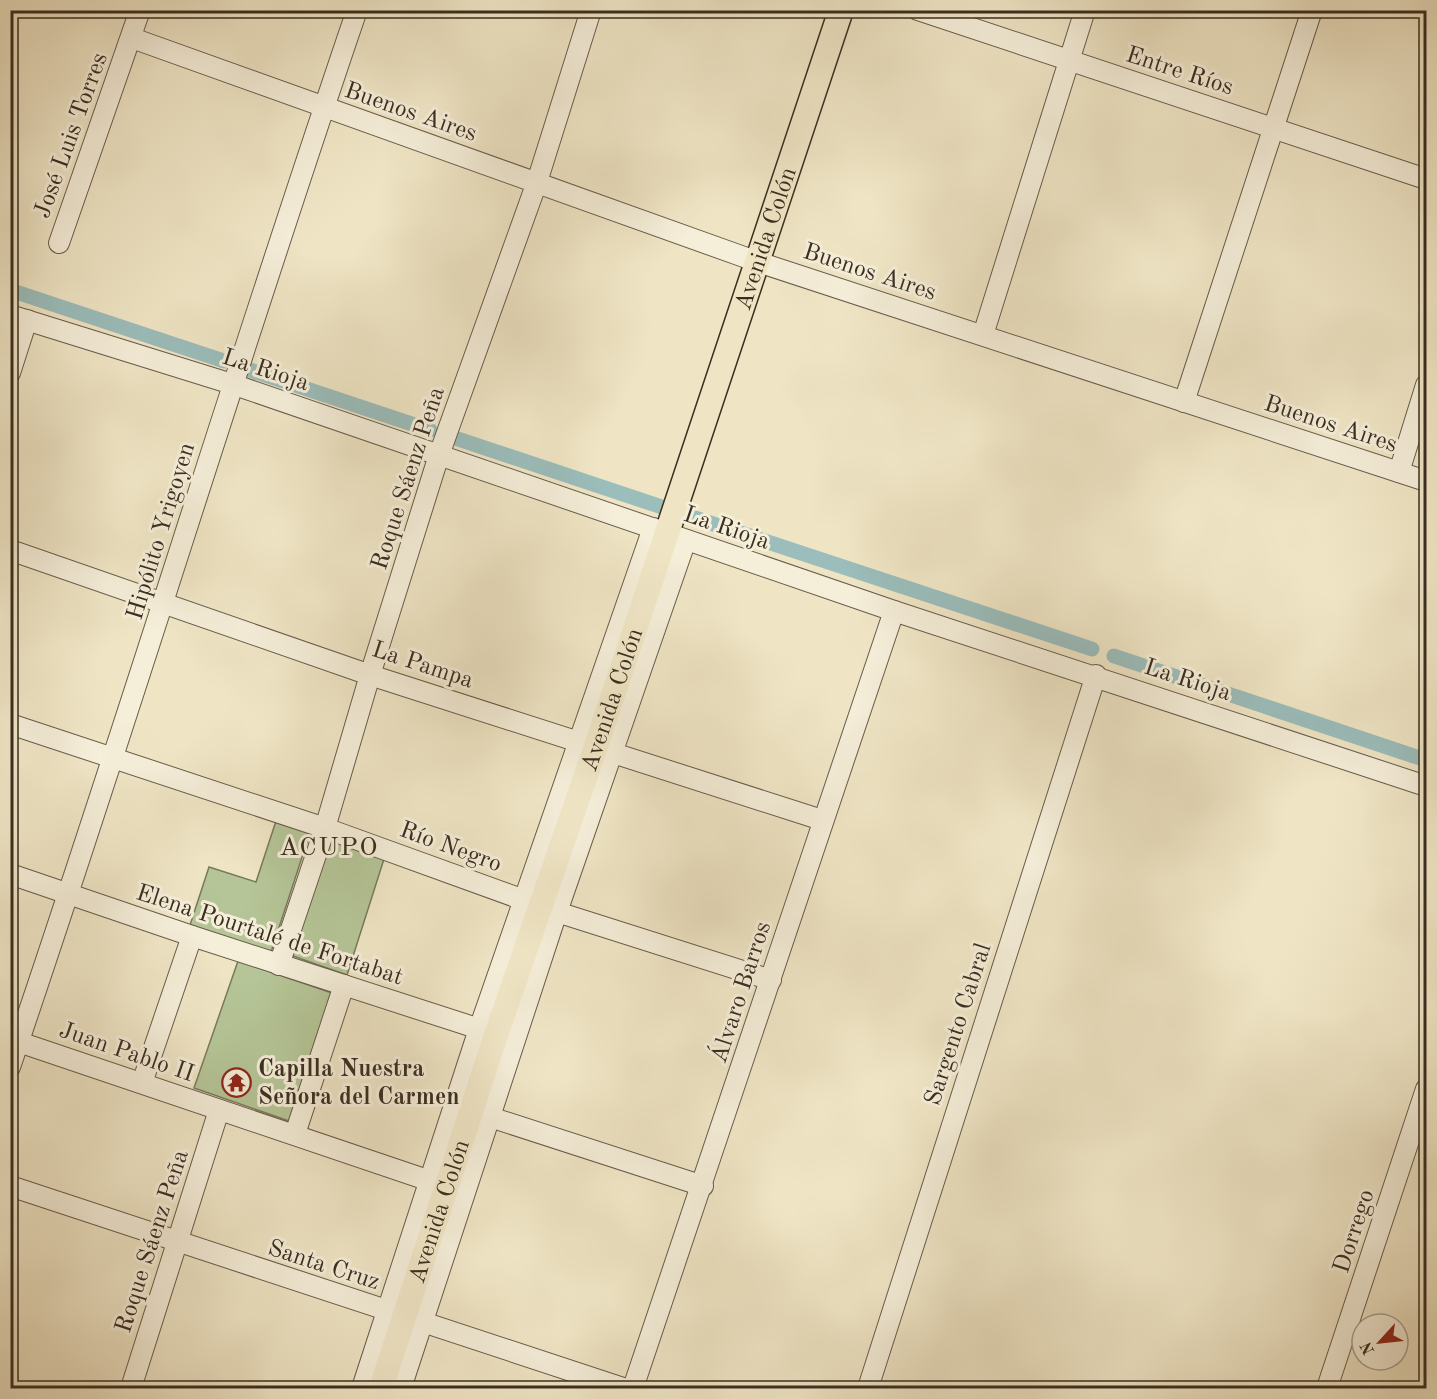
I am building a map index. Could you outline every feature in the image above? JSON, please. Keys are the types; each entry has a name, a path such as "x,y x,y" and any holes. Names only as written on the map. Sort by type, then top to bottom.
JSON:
{"main road":[{"name":"Avenida Colón","path":"381,1389 496,1035 668,534 841,10"}],"street":[{"name":"José Luis Torres","path":"59,243 140,10"},
{"name":"Hipólito Yrigoyen","path":"10,1067 15,1040 165,603 232,384 357,10"},
{"name":"Roque Sáenz Peña","path":"279,964 325,828 439,455 537,182 591,10"},
{"name":"Entre Ríos","path":"918,10 1426,179"},
{"path":"983,335 1085,10"},
{"path":"1184,402 1312,10"},
{"name":"Buenos Aires","path":"132,38 758,262 1426,481"},
{"path":"10,373 19,317"},
{"name":"La Rioja","path":"19,317 232,384 894,611 1096,675 1426,786"},
{"path":"1399,472 1426,386"},
{"name":"La Pampa","path":"10,550 370,675 822,820"},
{"name":"Álvaro Barros","path":"633,1389 894,611"},
{"name":"Sargento Cabral","path":"868,1389 1096,675"},
{"name":"Río Negro","path":"10,724 325,828 541,905 771,980"},
{"name":"Elena Pourtalé de Fortabat","path":"10,874 496,1035"},
{"path":"142,1083 192,936"},
{"path":"295,1134 344,985"},
{"name":"Avenida Colón","path":"447,1187 490,1117 496,1035"},
{"name":"Juan Pablo II","path":"15,1040 447,1187"},
{"name":"Dorrego","path":"1327,1389 1426,1089"},
{"name":"Roque Sáenz Peña","path":"130,1389 219,1110"},
{"path":"490,1117 703,1186"},
{"name":"Santa Cruz","path":"10,1186 623,1389"},
{"name":"Avenida Colón","path":"362,1389 405,1317"},
{"name":"Avenida Colón","path":"401,1389 405,1317"}],"green space":[{"path":"276,821 310,833 271,952 190,925 209,867 256,882"},
{"path":"328,840 384,859 347,975 290,955"},
{"path":"238,961 335,994 289,1121 194,1088"}],"waterway":[{"path":"10,290 224,361"},
{"path":"247,369 430,430"},
{"path":"452,437 662,507"},
{"path":"686,515 1092,649"},
{"path":"1114,656 1426,760"}],"place":[{"name":"Capilla Nuestra Señora del Carmen","path":"237,1082"}],"district":[{"name":"ACUPO","path":"329,846"}]}
